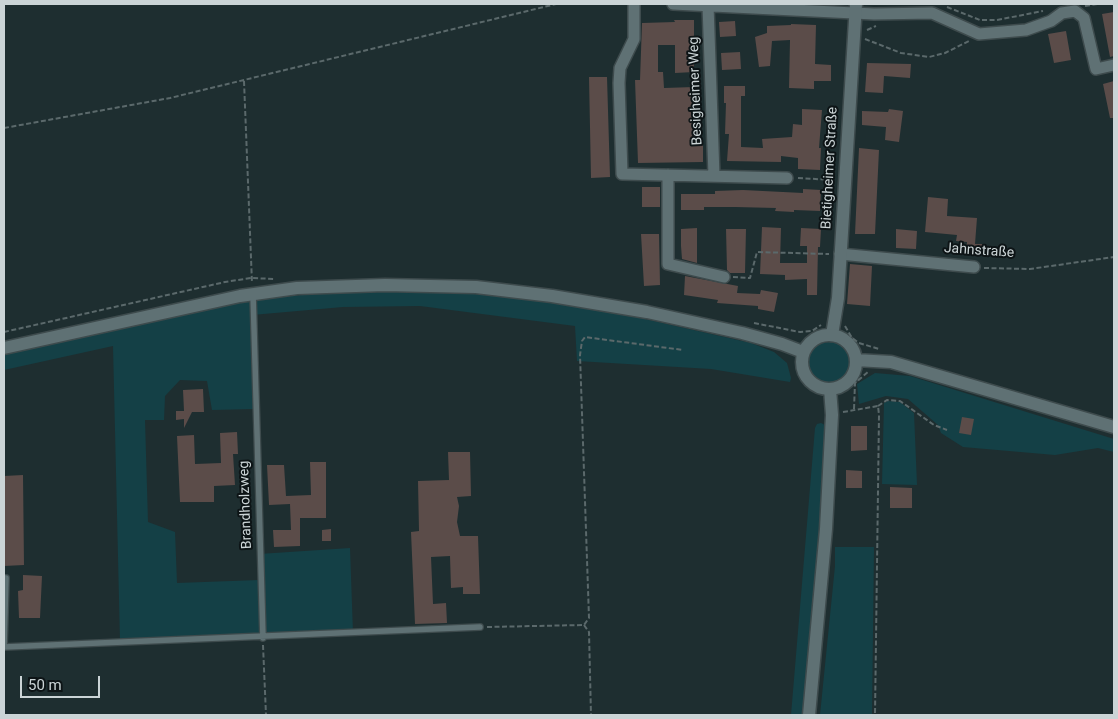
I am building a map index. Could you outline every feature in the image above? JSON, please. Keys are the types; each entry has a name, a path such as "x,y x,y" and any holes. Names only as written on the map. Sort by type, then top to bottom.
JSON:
{"main road":[{"name":"Bietigheimer Straße","path":"832,335 840,254 855,8"},
{"path":"4,348 253,294 351,285 419,285 514,291 647,312 742,333 804,352"},
{"path":"862,360 847,382 830,389 816,385 809,380 803,370 804,352 813,340 832,335 848,342 862,360 891,362 1114,427"},
{"path":"809,715 826,529 832,415 830,389"}],"street":[{"path":"634,4 634,39 620,68 622,174 787,178"},
{"path":"673,4 855,8 874,14 932,13 979,34 1026,30 1051,21 1061,8 1074,11 1084,18 1096,69 1114,65"},
{"name":"Besigheimer Weg","path":"708,5 714,176"},
{"path":"668,176 668,264 724,277"},
{"name":"Jahnstraße","path":"840,254 974,267"}],"lane":[{"name":"Brandholzweg","path":"253,294 263,638"},
{"path":"4,578 6,578 4,647 480,628"}],"path":[{"path":"4,128 170,98 556,4"},
{"path":"942,7 949,7 980,20 997,20 1061,8 1098,4"},
{"path":"854,34 901,53 929,57 961,46 979,34"},
{"path":"244,81 251,278"},
{"path":"787,178 843,181"},
{"path":"724,277 750,278 757,252 840,254"},
{"name":"Jahnstraße","path":"974,267 1030,269 1114,256"},
{"path":"4,332 251,278 277,279"},
{"path":"753,323 800,332 817,328 825,320 843,322 852,338 879,349"},
{"path":"584,625 589,618 580,355 582,340 585,337 682,350"},
{"path":"870,346 862,360 868,373 855,383 854,409 878,406 887,400 900,401 934,424 948,430"},
{"path":"874,715 878,406"},
{"path":"480,628 584,625"},
{"path":"584,625 589,632 592,715"},
{"path":"263,638 266,715"}],"shaded area":[{"path":"351,290 474,294 535,300 636,317 751,343 774,352 787,363 791,378 790,382 711,369 577,361 575,326 420,306 343,307 252,315 254,409 212,410 207,381 180,380 165,396 164,420 145,420 148,522 175,532 177,583 259,580 259,554 350,548 353,633 120,641 113,346 4,370 4,353 252,300"},
{"path":"829,342 844,348 850,363 844,378 829,384 814,378 808,363 814,348"},
{"path":"875,373 910,376 1114,439 1114,452 1098,448 1055,455 963,447 941,433 938,425 908,399 886,396 859,404 857,384"},
{"path":"888,401 900,402 914,413 917,485 882,484 884,403"},
{"path":"817,424 825,425 826,436 819,542 803,715 791,715 815,428"},
{"path":"835,547 874,547 872,715 820,715 835,566"}],"building":[{"path":"1114,12 1114,56 1110,57 1102,14"},
{"path":"674,20 694,20 694,72 675,73 675,45 658,45 658,72 663,72 664,88 694,87 693,108 697,107 697,142 703,142 703,162 638,163 635,80 640,80 642,23 675,22"},
{"path":"735,21 736,36 720,37 719,22"},
{"path":"791,24 816,25 815,64 831,65 831,81 814,81 814,89 789,88 790,40 772,41 770,66 759,67 755,37 767,33 767,26"},
{"path":"1066,31 1071,60 1054,63 1048,34"},
{"path":"740,52 741,69 722,70 721,53"},
{"path":"867,63 911,64 910,78 884,76 883,93 865,92"},
{"path":"589,77 607,77 610,177 591,178"},
{"path":"1114,81 1114,118 1110,118 1103,84"},
{"path":"724,86 745,86 745,96 741,96 741,147 763,148 762,139 792,137 793,124 802,125 802,109 822,110 819,148 821,148 820,170 798,169 798,158 781,156 781,162 727,161 729,134 725,134 726,103 724,103"},
{"path":"889,109 903,111 899,142 885,140 886,127 862,125 862,111 888,112"},
{"path":"859,148 879,150 875,234 855,234"},
{"path":"642,187 660,187 660,207 642,207"},
{"path":"803,189 821,190 820,211 794,210 794,212 775,211 776,208 735,207 704,207 704,210 681,210 681,194 715,194 715,191 743,190 803,193"},
{"path":"928,197 948,199 947,216 977,218 975,244 984,244 983,254 966,253 967,242 956,241 957,235 925,232"},
{"path":"762,227 781,228 780,263 807,263 807,246 800,246 801,228 821,229 820,247 818,247 817,295 807,295 807,279 785,280 785,275 760,274"},
{"path":"697,228 697,263 682,259 681,229"},
{"path":"726,229 746,229 745,273 730,273 727,270"},
{"path":"896,229 917,231 916,249 896,248"},
{"path":"641,234 659,234 660,285 644,286"},
{"path":"850,264 872,266 870,306 847,304"},
{"path":"685,276 738,286 737,293 760,294 761,290 778,293 774,312 758,309 758,306 717,303 718,300 684,295"},
{"path":"203,389 204,412 192,412 184,428 184,419 176,420 176,411 184,411 183,390"},
{"path":"962,417 974,419 971,435 959,433"},
{"path":"851,426 867,426 867,450 851,451"},
{"path":"237,432 238,454 233,454 235,485 214,486 214,502 180,502 177,436 194,435 195,464 221,463 220,433"},
{"path":"448,452 470,452 471,496 457,497 459,506 457,522 460,536 478,536 480,594 463,594 463,587 451,588 450,556 431,557 433,604 446,603 447,623 415,624 411,532 419,531 418,481 449,480"},
{"path":"310,462 326,462 326,518 300,518 300,546 274,547 273,530 291,530 290,504 269,505 267,465 284,465 286,496 311,495"},
{"path":"846,470 862,471 862,488 846,488"},
{"path":"23,475 24,565 4,566 4,476"},
{"path":"890,487 912,488 912,508 890,508"},
{"path":"331,529 331,541 322,541 322,530"},
{"path":"23,575 42,576 40,618 19,618 18,591 23,590"}]}
